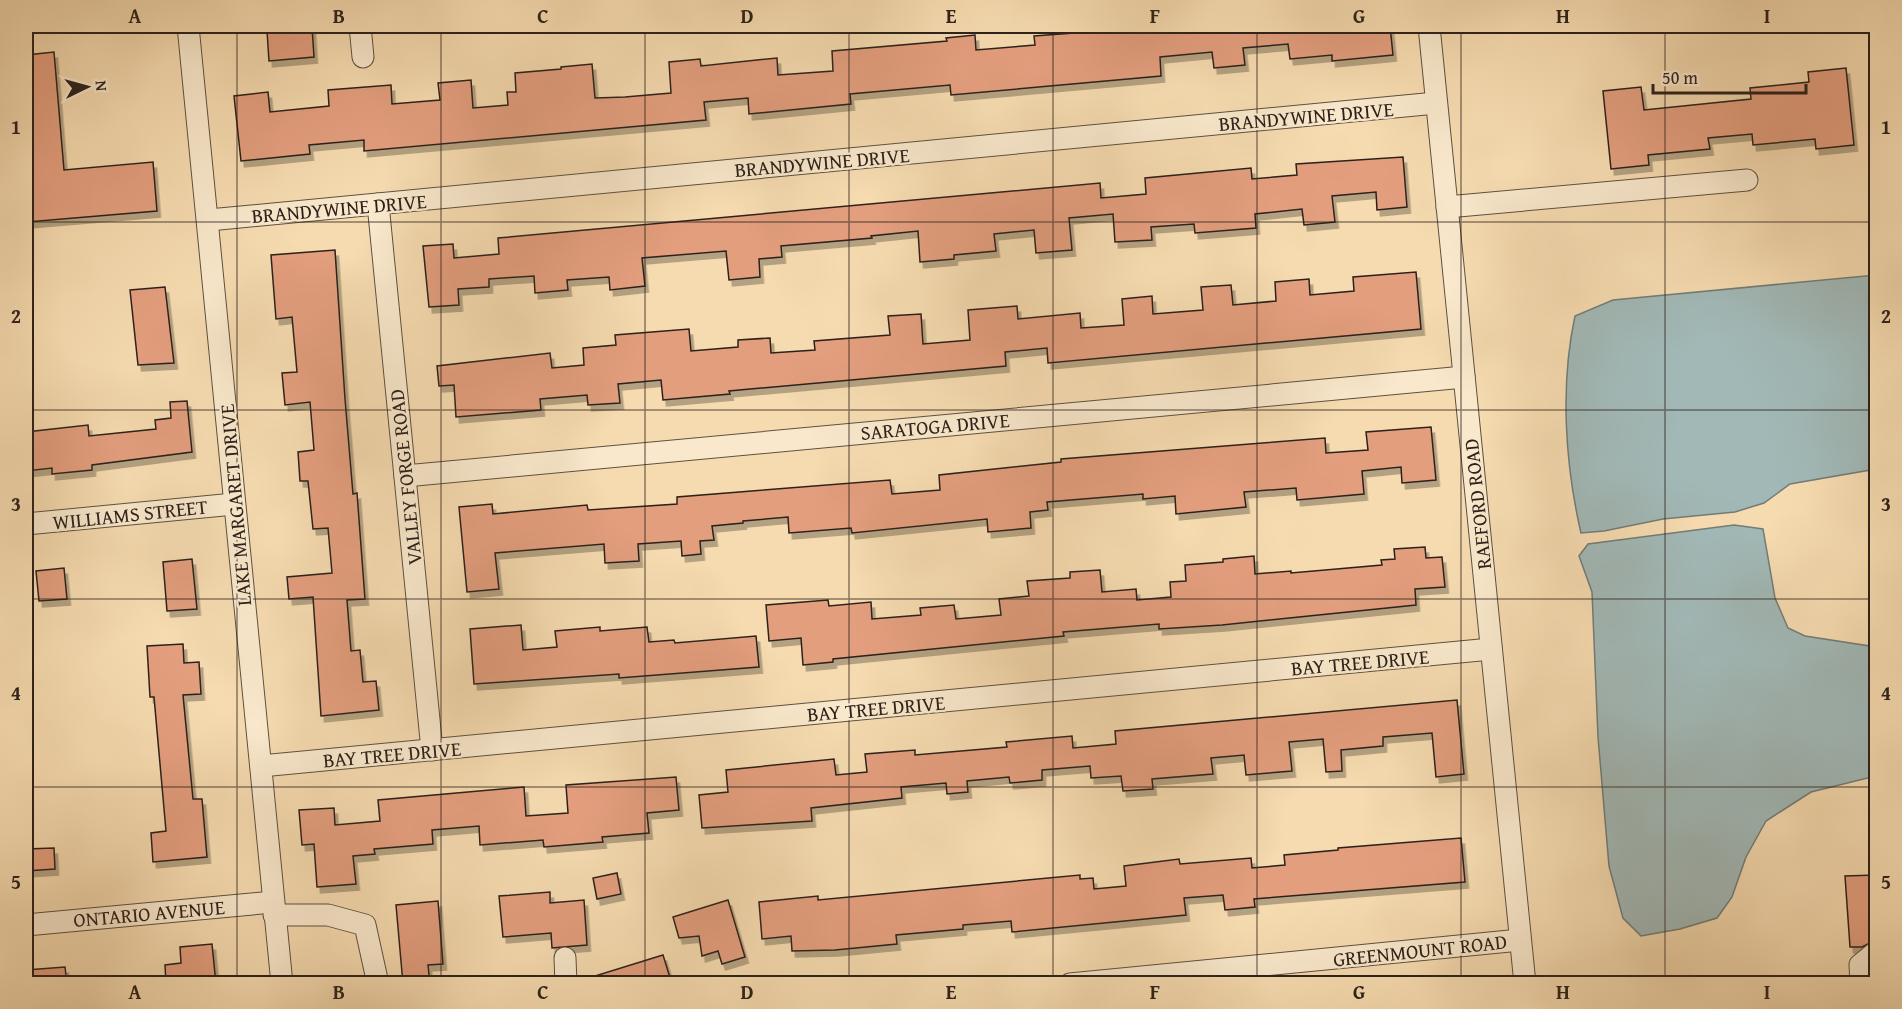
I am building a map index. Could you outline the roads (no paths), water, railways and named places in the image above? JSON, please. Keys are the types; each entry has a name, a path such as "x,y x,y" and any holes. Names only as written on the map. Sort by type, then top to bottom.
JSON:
{"street":[{"name":"LAKE MARGARET DRIVE","path":"188,26 209,220 234,504 282,984"},
{"path":"360,26 363,57"},
{"name":"RAEFORD ROAD","path":"1429,26 1525,984"},
{"name":"BRANDYWINE DRIVE","path":"209,220 1436,104"},
{"path":"1447,207 1747,180"},
{"name":"VALLEY FORGE ROAD","path":"378,204 432,750"},
{"name":"SARATOGA DRIVE","path":"405,476 1464,376"},
{"name":"WILLIAMS STREET","path":"26,524 234,504"},
{"name":"BAY TREE DRIVE","path":"261,766 1491,650"},
{"name":"ONTARIO AVENUE","path":"26,925 274,908 328,915 364,925 378,984"},
{"name":"GREENMOUNT ROAD","path":"1070,984 1520,940"},
{"path":"1862,984 1860,965 1876,952"},
{"path":"565,958 566,984"}],"water":[{"path":"1876,275 1876,469 1790,484 1764,503 1735,512 1663,519 1604,531 1581,533 1571,480 1566,424 1567,369 1575,316 1613,300"},
{"path":"1734,525 1763,529 1775,598 1788,628 1805,636 1876,647 1876,776 1811,792 1766,821 1746,857 1732,897 1717,918 1680,929 1641,936 1623,918 1609,866 1598,737 1592,592 1579,556 1588,544"}]}
